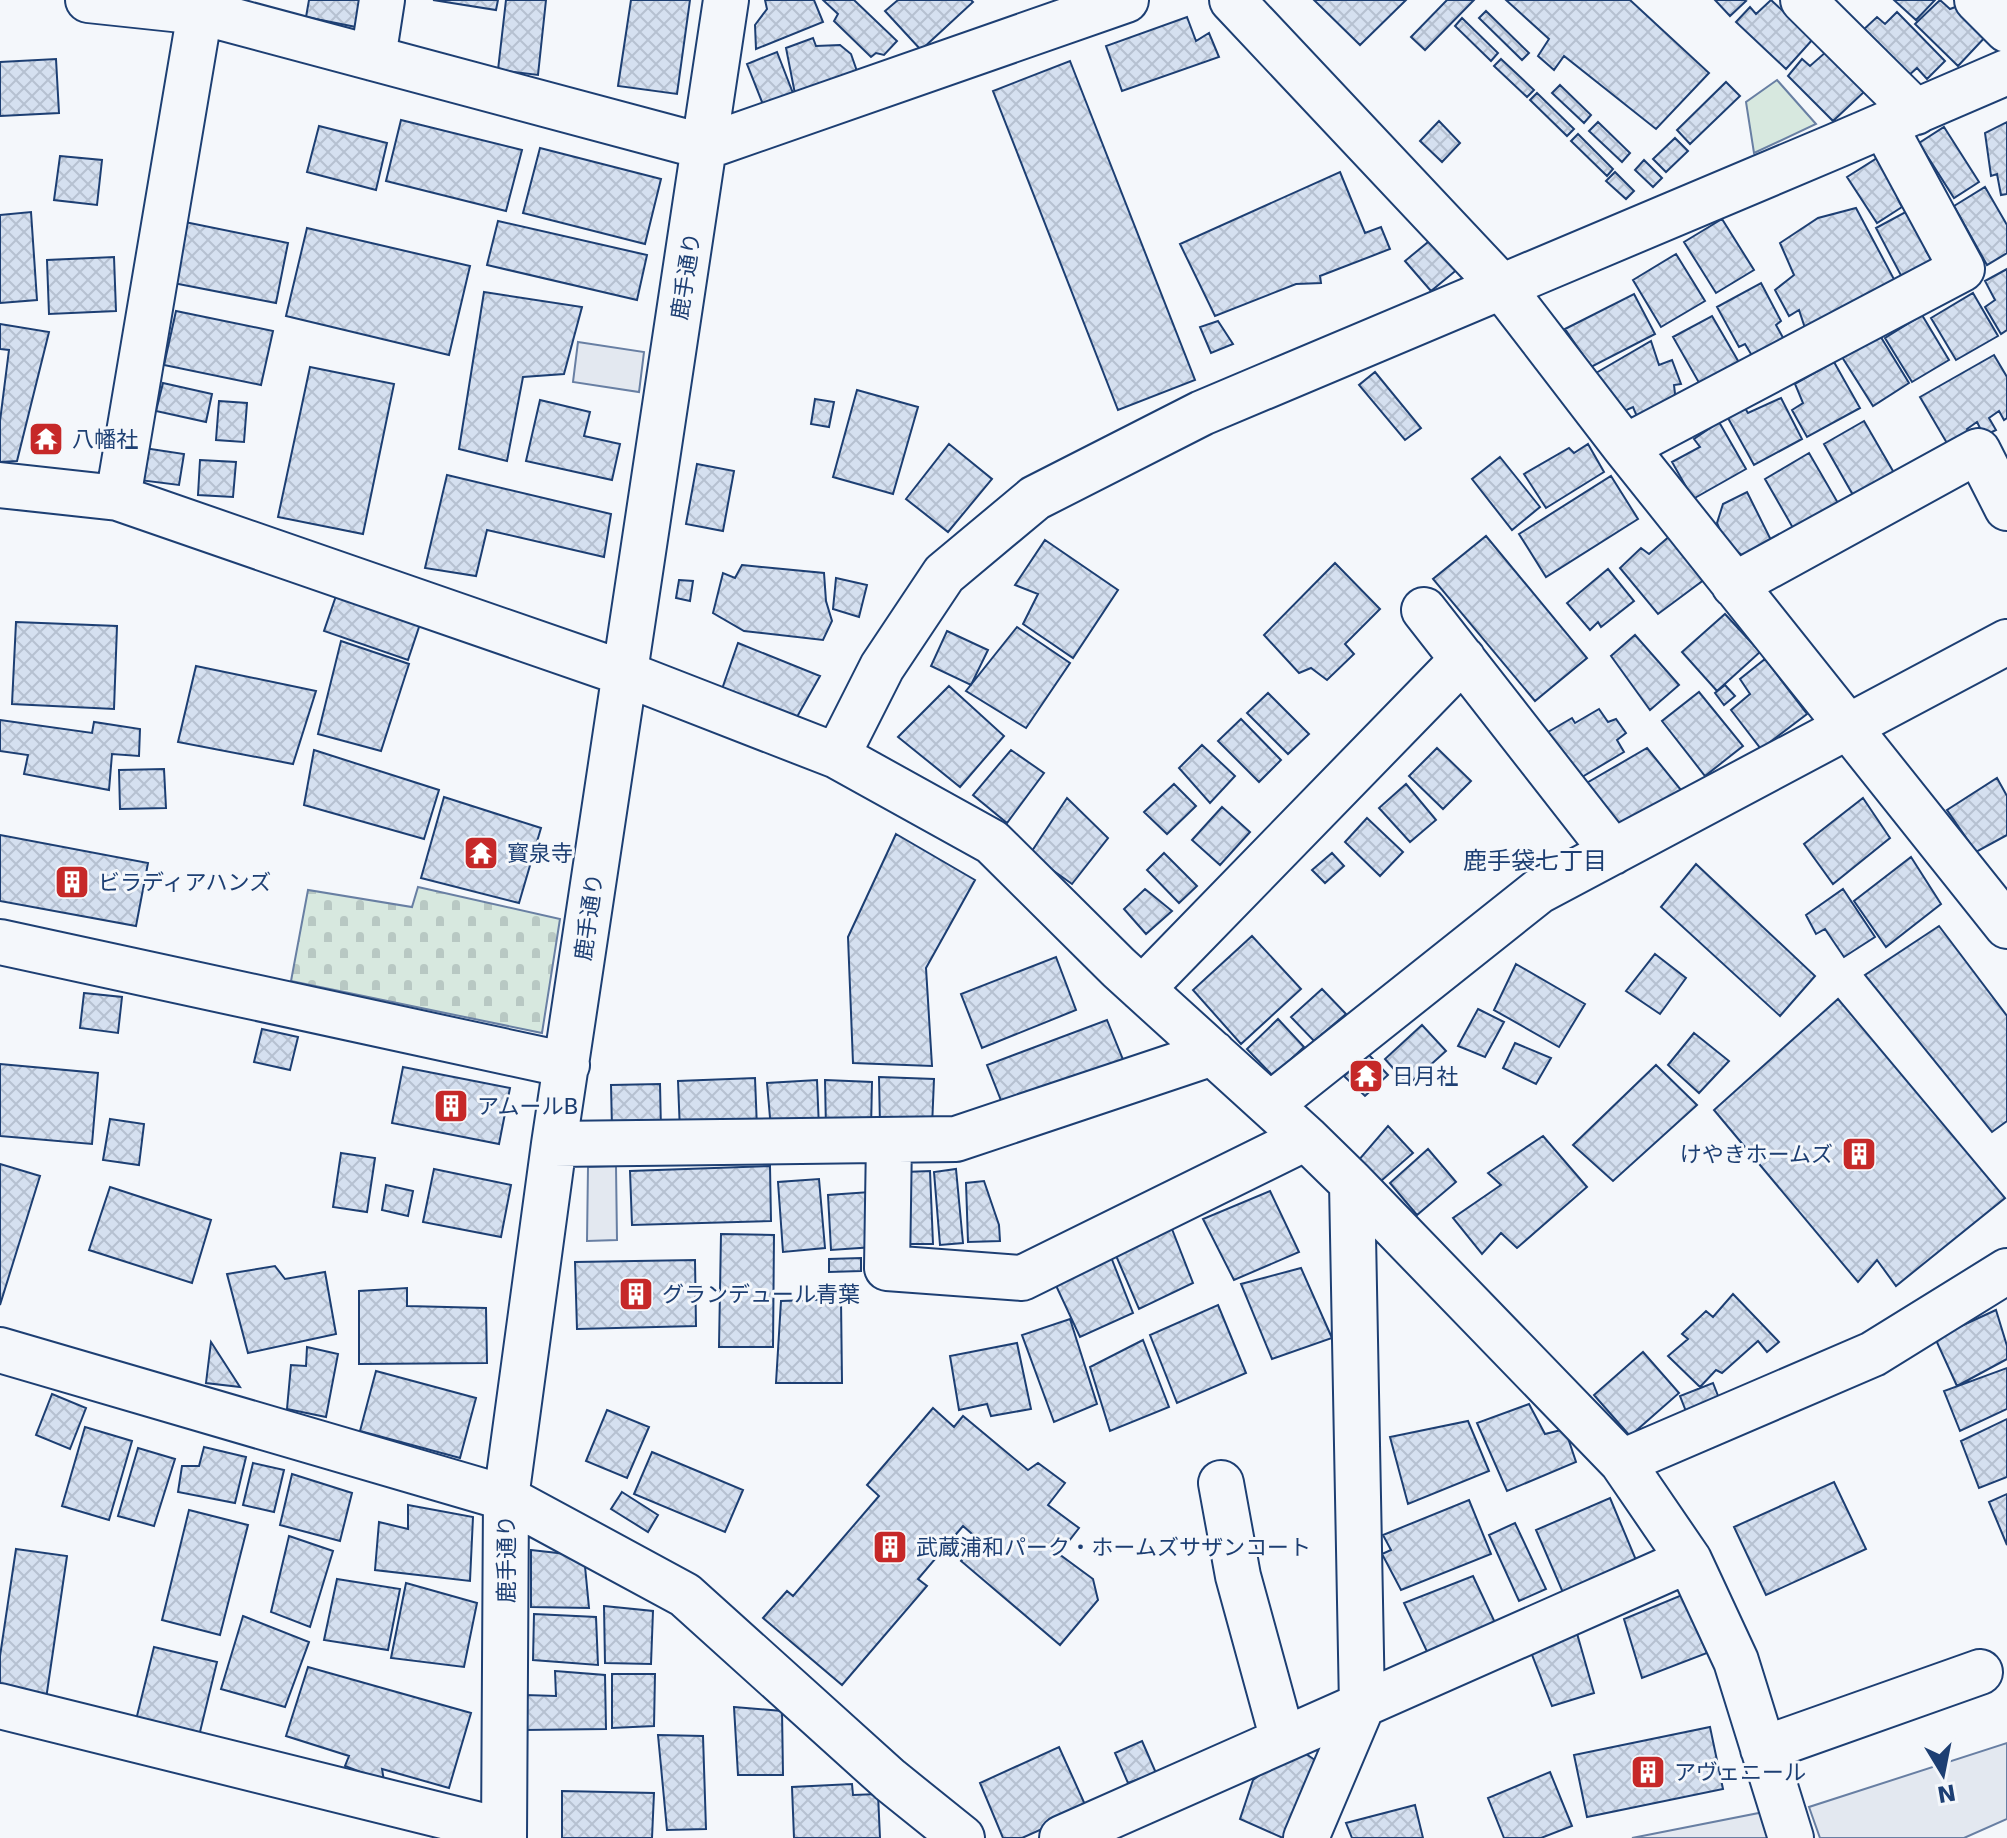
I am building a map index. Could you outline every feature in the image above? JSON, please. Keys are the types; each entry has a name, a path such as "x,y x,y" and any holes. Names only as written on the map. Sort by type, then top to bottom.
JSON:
{"street":[{"path":"88,0 202,6 373,58 705,147 1126,0"},
{"path":"373,58 382,0"},
{"name":"鹿手通り","path":"504,1834 506,1498 554,1144 726,0"},
{"path":"1232,0 1502,287 1734,585 2007,926"},
{"path":"1625,447 1962,269 1900,118 1803,0"},
{"path":"1977,0 2007,30"},
{"path":"118,498 202,6"},
{"path":"837,756 882,667 944,574 1035,498 1202,413 2007,72"},
{"path":"1734,585 1978,451 2007,508"},
{"path":"0,485 118,498 626,674 837,756 992,842 1142,989 1352,1183 1622,1462 1689,1560 1736,1661 1791,1838"},
{"path":"1424,610 1613,852"},
{"path":"1270,1105 1539,891 2007,642"},
{"path":"1142,989 1463,659"},
{"path":"0,942 567,1065"},
{"path":"554,1144 956,1139 1213,1053"},
{"path":"889,1140 887,1268 1022,1278 1306,1138"},
{"path":"1306,1838 1362,1706 1352,1183"},
{"path":"1622,1462 1873,1354 2006,1275"},
{"path":"0,1350 506,1498 685,1595 890,1780 962,1838"},
{"path":"1221,1483 1238,1576 1283,1740"},
{"path":"1062,1838 1689,1560"},
{"path":"1763,1749 1980,1672"},
{"path":"0,1706 504,1834"}],"green space":[{"path":"1777,80 1816,124 1754,153 1746,102"},
{"path":"418,887 560,919 542,1033 291,981 308,890 412,907"}],"shaded area":[{"path":"578,342 644,352 639,392 573,382"},
{"path":"616,1166 617,1240 587,1241 588,1167"},
{"path":"2007,1743 2007,1819 1964,1838 1820,1838 1809,1807"},
{"path":"1764,1812 1773,1838 1632,1838"}],"building":[{"path":"309,0 366,0 361,28 306,17"},
{"path":"433,0 498,0 496,10"},
{"path":"506,0 546,0 538,75 498,70"},
{"path":"631,0 690,0 677,94 618,86"},
{"path":"765,0 814,0 823,22 756,49 755,25 767,9"},
{"path":"823,0 854,0 897,41 884,55 876,53 871,57 834,21 838,14"},
{"path":"898,0 973,2 921,50 885,11"},
{"path":"1314,0 1406,0 1360,45"},
{"path":"1447,0 1474,0 1425,50 1411,37"},
{"path":"1506,0 1630,0 1709,73 1656,129 1564,56 1554,70 1538,56 1549,39"},
{"path":"1715,0 1744,0 1746,1 1730,16"},
{"path":"1771,0 1813,39 1786,69 1736,22 1750,7 1756,14"},
{"path":"1894,0 1935,0 1916,20"},
{"path":"1940,0 1950,9 1958,6 1988,34 1958,66 1915,24"},
{"path":"1486,11 1529,53 1522,60 1479,18"},
{"path":"1897,12 1945,61 1927,79 1917,68 1907,77 1861,32 1877,17 1885,24"},
{"path":"1187,17 1196,41 1209,33 1219,57 1122,91 1106,46"},
{"path":"1462,18 1498,53 1491,61 1455,26"},
{"path":"813,38 816,46 840,45 851,54 859,77 796,99 786,48"},
{"path":"1827,51 1866,90 1833,121 1788,76 1802,59 1810,66"},
{"path":"777,52 796,101 766,112 747,64"},
{"path":"56,59 59,113 0,116 0,62"},
{"path":"1501,59 1534,90 1527,97 1494,66"},
{"path":"1070,61 1195,380 1118,410 993,91"},
{"path":"1726,82 1740,96 1690,144 1677,130"},
{"path":"1560,85 1591,115 1584,123 1552,93"},
{"path":"1537,93 1574,129 1567,136 1530,100"},
{"path":"401,120 522,150 506,211 386,181"},
{"path":"1439,121 1460,143 1442,162 1420,141"},
{"path":"1598,122 1630,153 1622,162 1589,131"},
{"path":"2007,122 2007,194 2001,195 1997,174 1991,176 1985,133"},
{"path":"319,126 387,143 376,190 307,172"},
{"path":"1944,127 1979,182 1954,198 1919,143"},
{"path":"1578,134 1613,169 1607,176 1571,141"},
{"path":"1675,138 1688,151 1666,172 1653,159"},
{"path":"540,148 661,179 645,244 523,213"},
{"path":"1882,155 1904,191 1897,197 1902,207 1877,223 1847,177"},
{"path":"60,156 102,160 97,205 54,200"},
{"path":"1644,160 1662,178 1653,187 1635,170"},
{"path":"1340,172 1365,233 1381,227 1390,249 1320,276 1321,283 1296,284 1215,316 1180,244"},
{"path":"1615,172 1634,191 1626,199 1606,181"},
{"path":"1985,187 2007,225 2007,253 1987,265 1954,206"},
{"path":"1856,208 1896,283 1806,331 1799,310 1789,316 1775,290 1794,275 1780,243 1818,218"},
{"path":"1913,208 1936,247 1926,251 1936,267 1905,283 1876,228"},
{"path":"31,212 37,300 0,303 0,215"},
{"path":"1722,219 1754,270 1716,293 1684,242"},
{"path":"180,221 288,243 276,303 168,282"},
{"path":"498,221 647,255 637,300 487,265"},
{"path":"307,228 470,266 449,355 286,316"},
{"path":"1433,238 1459,268 1431,291 1405,261"},
{"path":"1676,254 1705,301 1661,327 1633,280"},
{"path":"114,257 116,311 49,314 47,260"},
{"path":"2007,269 2007,330 2001,334 1985,307 1995,300 1985,281"},
{"path":"1761,283 1781,321 1776,325 1786,343 1754,359 1745,344 1739,347 1717,307"},
{"path":"484,292 582,307 564,374 523,377 507,461 459,449"},
{"path":"1973,293 1998,336 1956,360 1931,318"},
{"path":"1634,294 1655,334 1591,367 1565,329"},
{"path":"176,311 273,331 261,385 164,365"},
{"path":"1922,315 1949,360 1912,382 1885,338"},
{"path":"1712,316 1741,366 1702,388 1673,337"},
{"path":"1218,321 1233,344 1211,353 1200,327"},
{"path":"0,324 49,332 17,461 0,462 0,421 9,350 0,349"},
{"path":"1879,334 1909,383 1873,406 1842,357"},
{"path":"1651,341 1659,365 1672,360 1681,384 1674,385 1676,402 1638,419 1633,407 1622,412 1596,373"},
{"path":"1994,355 2007,377 2007,418 2004,420 1999,411 1989,418 1996,430 1984,436 1977,422 1967,429 1972,438 1951,450 1920,397"},
{"path":"1834,362 1860,408 1807,437 1792,410 1803,403 1795,384"},
{"path":"310,367 394,384 363,534 278,517"},
{"path":"1375,372 1421,428 1405,440 1359,385"},
{"path":"163,383 212,394 206,422 156,411"},
{"path":"857,390 918,407 893,494 833,477"},
{"path":"1781,398 1802,439 1754,465 1728,418 1745,408 1748,413"},
{"path":"815,399 834,402 829,427 811,424"},
{"path":"540,400 590,412 584,436 620,444 612,480 526,461"},
{"path":"219,401 247,403 244,442 216,440"},
{"path":"1864,421 1897,478 1857,502 1824,444"},
{"path":"1719,422 1746,469 1693,499 1672,462 1700,447 1694,439"},
{"path":"949,444 992,479 948,532 906,499"},
{"path":"1588,444 1604,472 1546,508 1524,474 1569,448 1574,453"},
{"path":"144,448 184,454 179,485 139,480"},
{"path":"1809,453 1838,503 1793,528 1765,479"},
{"path":"1500,457 1540,507 1512,530 1472,479"},
{"path":"200,460 236,462 233,497 198,495"},
{"path":"697,464 734,471 723,531 686,524"},
{"path":"447,475 611,514 604,557 487,530 476,576 425,568"},
{"path":"1611,476 1638,519 1546,577 1519,534"},
{"path":"1747,492 1773,544 1747,559 1725,542 1717,523 1723,504"},
{"path":"1671,535 1705,579 1658,614 1620,568 1641,548 1649,554"},
{"path":"1486,536 1587,658 1535,701 1433,579"},
{"path":"1045,540 1118,590 1073,658 1023,624 1038,594 1015,585"},
{"path":"1335,563 1380,609 1345,644 1354,654 1327,680 1311,668 1299,673 1264,635"},
{"path":"742,565 824,573 826,601 832,621 823,640 744,631 713,613 723,573 735,578"},
{"path":"1608,569 1634,601 1601,627 1598,622 1590,630 1567,603"},
{"path":"836,578 867,585 859,617 833,609"},
{"path":"679,580 693,581 690,601 676,598"},
{"path":"337,593 420,624 408,660 324,631"},
{"path":"1725,614 1760,652 1717,691 1682,652"},
{"path":"16,622 117,626 114,709 12,704"},
{"path":"1017,627 1070,663 1026,728 966,691"},
{"path":"947,631 988,650 971,685 931,666"},
{"path":"1635,635 1679,685 1650,710 1611,656"},
{"path":"341,641 409,664 381,751 318,734"},
{"path":"738,643 820,676 793,724 721,692"},
{"path":"1765,659 1807,714 1761,749 1731,710 1750,694 1740,679"},
{"path":"196,666 316,691 293,764 178,742"},
{"path":"1725,685 1735,696 1724,705 1715,693"},
{"path":"949,686 1004,736 960,787 898,737"},
{"path":"1699,692 1743,746 1705,776 1662,721"},
{"path":"1268,693 1309,734 1288,754 1247,713"},
{"path":"1599,709 1608,722 1616,719 1626,733 1617,740 1624,752 1577,780 1543,735 1572,718 1575,723"},
{"path":"1241,719 1281,760 1259,782 1218,741"},
{"path":"0,720 92,733 94,722 140,729 139,756 112,754 109,790 24,774 28,755 0,751"},
{"path":"1202,745 1235,776 1210,803 1179,768"},
{"path":"1437,748 1471,781 1443,809 1409,776"},
{"path":"1647,748 1681,790 1610,830 1578,788"},
{"path":"314,750 439,790 424,839 304,805"},
{"path":"1011,750 1044,773 1007,823 973,795"},
{"path":"164,769 166,808 120,809 119,770"},
{"path":"1997,778 2007,796 2007,835 1976,852 1947,810"},
{"path":"1174,784 1196,806 1167,834 1144,812"},
{"path":"1406,784 1436,820 1410,842 1379,808"},
{"name":"寳泉寺","path":"444,797 541,828 519,903 421,878"},
{"path":"1067,798 1108,838 1072,884 1030,854"},
{"path":"1863,798 1890,838 1833,884 1804,844"},
{"path":"1222,807 1250,832 1220,865 1192,840"},
{"path":"1367,818 1403,852 1380,876 1345,842"},
{"path":"896,834 975,880 926,968 932,1066 853,1063 848,937"},
{"name":"ビラディアハンズ","path":"0,835 148,863 136,926 0,901"},
{"path":"1164,853 1197,886 1179,903 1147,870"},
{"path":"1332,853 1344,866 1325,883 1312,870"},
{"path":"1911,857 1941,904 1886,947 1854,901"},
{"path":"1696,864 1815,976 1780,1016 1661,907"},
{"path":"1145,889 1172,911 1146,934 1124,909"},
{"path":"1843,889 1875,937 1844,957 1825,929 1816,934 1806,915"},
{"path":"1939,926 2007,1016 2007,1121 1992,1132 1865,975"},
{"path":"1252,936 1301,989 1241,1044 1193,990"},
{"path":"1655,954 1686,978 1660,1014 1626,991"},
{"path":"1056,957 1076,1010 982,1048 961,994"},
{"path":"1516,964 1585,1004 1559,1047 1494,1010"},
{"path":"1322,989 1346,1014 1314,1041 1291,1017"},
{"path":"84,993 122,997 118,1033 80,1028"},
{"name":"けやきホームズ","path":"1838,999 2005,1198 1896,1286 1877,1260 1858,1282 1714,1110"},
{"path":"1478,1009 1504,1022 1485,1057 1458,1046"},
{"path":"1278,1019 1304,1047 1273,1076 1247,1049"},
{"path":"1107,1020 1128,1072 1008,1118 987,1065"},
{"path":"1422,1025 1446,1051 1408,1085 1385,1059"},
{"path":"262,1029 298,1037 290,1070 254,1062"},
{"path":"1694,1033 1729,1061 1699,1093 1668,1065"},
{"path":"1515,1043 1551,1058 1536,1084 1503,1068"},
{"name":"日月社","path":"1369,1055 1388,1075 1365,1096 1344,1076"},
{"path":"0,1064 98,1073 92,1144 0,1136"},
{"path":"1656,1065 1697,1105 1613,1181 1573,1145"},
{"name":"アムールB","path":"403,1067 510,1088 499,1144 392,1123"},
{"path":"879,1077 934,1079 932,1127 880,1125"},
{"path":"755,1078 757,1128 680,1132 678,1081"},
{"path":"817,1080 819,1128 771,1129 767,1083"},
{"path":"825,1080 872,1082 871,1129 826,1129"},
{"path":"660,1084 661,1130 612,1128 611,1085"},
{"path":"110,1119 144,1124 139,1165 103,1160"},
{"path":"1388,1126 1413,1153 1381,1181 1357,1162"},
{"path":"1543,1136 1587,1187 1517,1248 1501,1233 1482,1254 1453,1218 1501,1185 1488,1173"},
{"path":"1428,1149 1456,1182 1417,1215 1390,1183"},
{"path":"341,1153 375,1158 367,1212 333,1207"},
{"path":"0,1164 40,1176 0,1305"},
{"path":"770,1166 771,1221 632,1225 630,1171"},
{"path":"434,1169 511,1185 501,1237 423,1222"},
{"path":"956,1169 963,1243 940,1245 934,1172"},
{"path":"930,1171 933,1244 909,1244 905,1172"},
{"path":"819,1179 825,1248 783,1252 778,1182"},
{"path":"984,1181 999,1225 1000,1241 968,1242 966,1183"},
{"path":"386,1185 413,1191 408,1216 382,1210"},
{"path":"110,1187 211,1220 192,1283 89,1250"},
{"path":"1270,1191 1299,1252 1234,1280 1203,1219"},
{"path":"870,1192 874,1247 831,1250 828,1195"},
{"path":"1170,1224 1193,1283 1139,1309 1114,1251"},
{"path":"721,1234 774,1235 773,1347 719,1347"},
{"path":"1109,1252 1133,1313 1080,1337 1052,1277"},
{"path":"861,1258 861,1271 829,1272 829,1259"},
{"name":"グランデュール青葉","path":"695,1260 696,1326 577,1329 575,1262"},
{"path":"275,1266 285,1279 325,1272 336,1334 248,1353 227,1274"},
{"path":"1301,1268 1332,1338 1272,1359 1241,1284"},
{"path":"407,1288 407,1306 486,1308 487,1363 359,1364 359,1291"},
{"path":"1733,1294 1779,1342 1767,1352 1758,1341 1722,1373 1716,1370 1700,1387 1668,1356 1688,1339 1682,1334 1706,1311 1713,1317"},
{"path":"841,1299 842,1383 776,1383 781,1301"},
{"path":"1218,1305 1246,1373 1177,1403 1150,1335"},
{"path":"1996,1310 2007,1346 2007,1359 1957,1386 1935,1338"},
{"path":"1070,1319 1097,1404 1054,1422 1022,1335"},
{"path":"1143,1340 1169,1407 1110,1431 1090,1367"},
{"path":"211,1342 240,1387 206,1383"},
{"path":"1017,1343 1031,1409 991,1416 987,1404 959,1410 950,1356"},
{"path":"307,1347 338,1354 326,1417 287,1409 291,1365 306,1366"},
{"path":"1643,1352 1679,1393 1630,1436 1594,1395"},
{"path":"2007,1368 2007,1409 1960,1431 1944,1391"},
{"path":"376,1371 476,1398 460,1458 360,1431"},
{"path":"1713,1383 1722,1406 1689,1419 1680,1396"},
{"path":"52,1394 86,1408 70,1449 36,1435"},
{"path":"1529,1404 1545,1434 1565,1429 1576,1462 1507,1491 1477,1423"},
{"name":"武蔵浦和パーク・ホームズサザンコート","path":"933,1408 954,1427 963,1416 1028,1470 1038,1463 1065,1483 1048,1505 1079,1528 1059,1554 1093,1579 1098,1600 1060,1645 961,1561 979,1540 963,1526 918,1579 927,1586 842,1685 763,1618 787,1591 793,1596 879,1496 867,1485"},
{"path":"607,1410 649,1427 627,1478 586,1461"},
{"path":"2007,1419 2007,1477 1979,1488 1961,1441"},
{"path":"1468,1421 1489,1471 1408,1504 1390,1437"},
{"path":"85,1427 132,1441 109,1520 62,1506"},
{"path":"204,1447 246,1457 235,1503 178,1492 182,1466 199,1466"},
{"path":"138,1448 175,1459 154,1526 118,1516"},
{"path":"652,1452 743,1490 725,1532 634,1494"},
{"path":"253,1463 284,1470 274,1512 243,1505"},
{"path":"292,1474 352,1493 340,1541 280,1525"},
{"path":"1834,1482 1866,1549 1766,1595 1734,1527"},
{"path":"622,1492 658,1515 648,1532 611,1509"},
{"path":"2007,1494 2007,1545 1989,1502"},
{"path":"1610,1498 1636,1560 1564,1595 1536,1530"},
{"path":"1469,1500 1491,1554 1401,1590 1382,1554 1391,1550 1383,1535"},
{"path":"408,1505 473,1517 470,1581 375,1570 379,1522 408,1529"},
{"path":"189,1510 248,1525 220,1635 162,1620"},
{"path":"1515,1523 1546,1589 1519,1601 1489,1535"},
{"path":"289,1536 333,1551 310,1627 271,1612"},
{"path":"16,1549 67,1556 46,1699 0,1692 0,1656"},
{"path":"531,1550 584,1556 589,1608 531,1607"},
{"path":"1473,1576 1498,1629 1431,1660 1404,1603"},
{"path":"337,1579 400,1589 388,1650 324,1640"},
{"path":"406,1583 477,1603 464,1667 391,1658"},
{"path":"1682,1595 1707,1653 1642,1678 1624,1619"},
{"path":"604,1606 653,1611 651,1664 605,1663"},
{"path":"534,1614 596,1617 598,1665 533,1660"},
{"path":"243,1616 309,1642 285,1707 221,1689"},
{"path":"1576,1630 1594,1693 1552,1706 1529,1647"},
{"path":"154,1647 217,1662 199,1736 136,1720"},
{"path":"308,1667 471,1713 449,1788 382,1769 384,1781 345,1766 349,1756 286,1736"},
{"path":"555,1671 605,1675 606,1729 525,1730 526,1695 556,1696"},
{"path":"612,1674 655,1674 654,1726 612,1728"},
{"path":"734,1707 782,1711 783,1775 738,1775"},
{"name":"アヴェニール","path":"1710,1727 1723,1789 1587,1817 1574,1755"},
{"path":"658,1735 703,1736 706,1829 667,1830"},
{"path":"1142,1741 1156,1773 1128,1783 1115,1753"},
{"path":"1059,1747 1087,1809 1022,1838 1003,1838 980,1783"},
{"path":"1297,1748 1321,1764 1286,1838 1283,1838 1240,1819 1253,1780"},
{"path":"1550,1772 1572,1826 1541,1838 1504,1838 1488,1798"},
{"path":"852,1784 853,1795 878,1794 880,1838 794,1838 792,1787"},
{"path":"562,1791 654,1793 652,1838 562,1838"},
{"path":"1415,1805 1423,1838 1352,1838 1346,1823"}],"place":[{"name":"八幡社","path":"46,439"},
{"name":"寳泉寺","path":"481,853"},
{"name":"ビラディアハンズ","path":"72,882"},
{"name":"日月社","path":"1366,1076"},
{"name":"アムールB","path":"451,1106"},
{"name":"けやきホームズ","path":"1859,1154"},
{"name":"グランデュール青葉","path":"636,1294"},
{"name":"武蔵浦和パーク・ホームズサザンコート","path":"890,1547"},
{"name":"アヴェニール","path":"1648,1772"}],"district":[{"name":"鹿手袋七丁目","path":"1535,861"}]}
